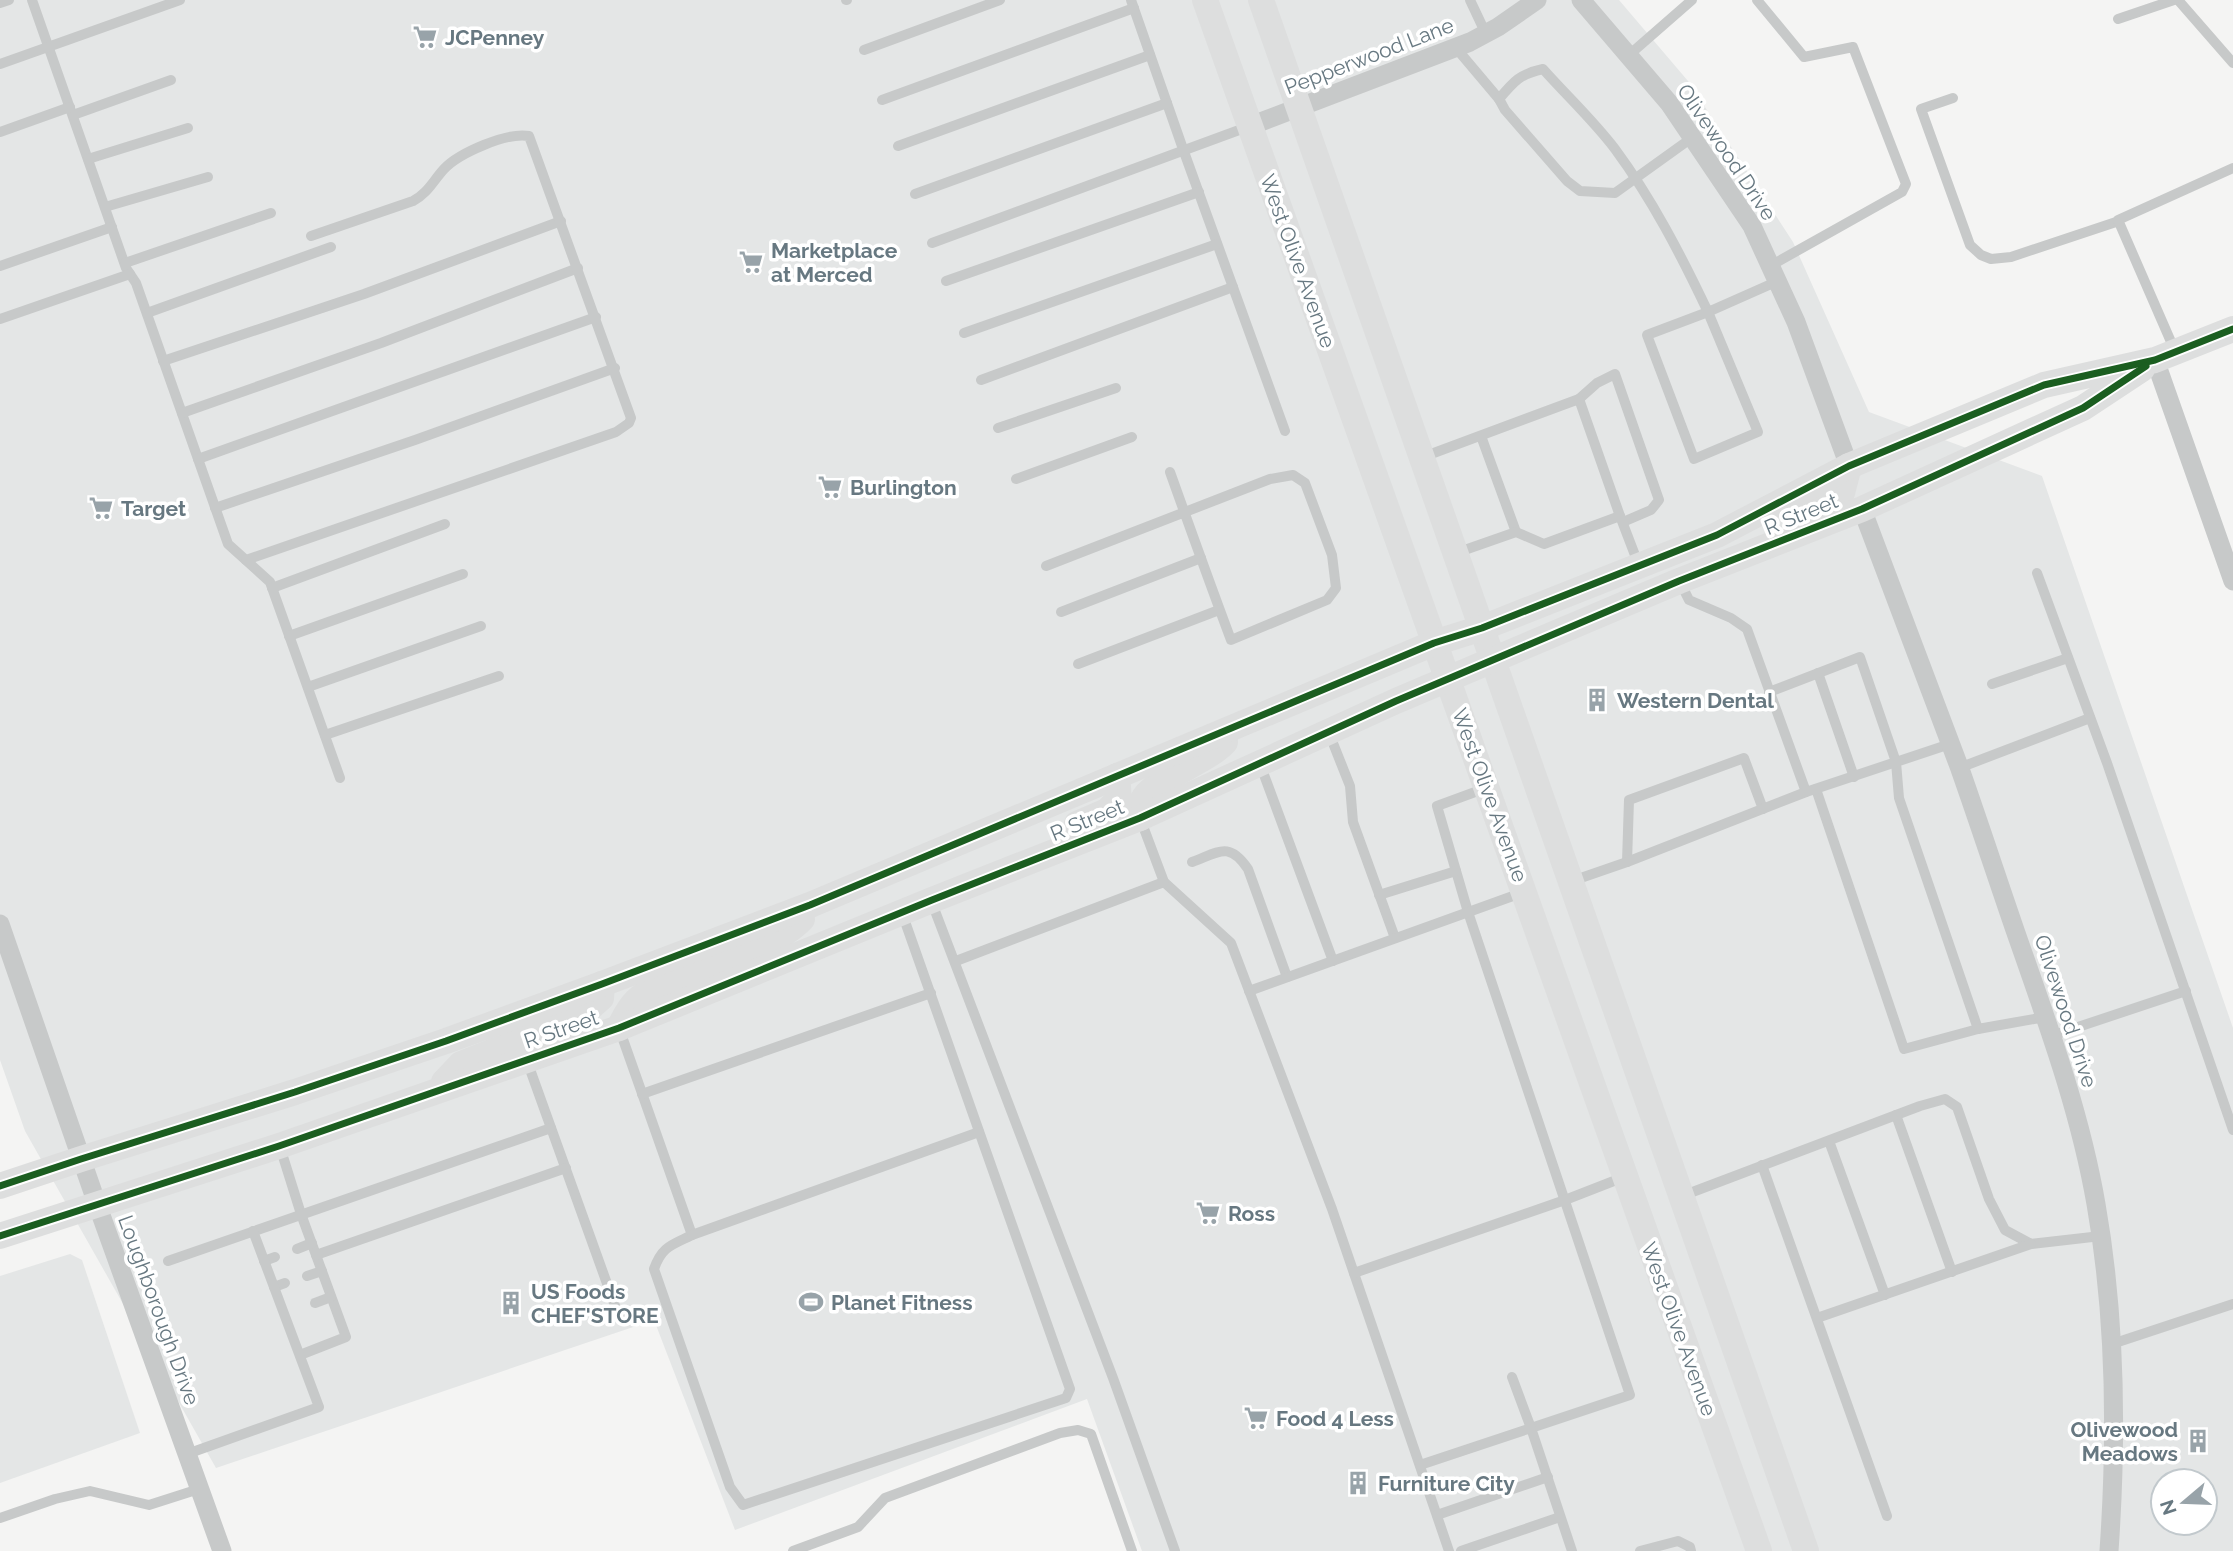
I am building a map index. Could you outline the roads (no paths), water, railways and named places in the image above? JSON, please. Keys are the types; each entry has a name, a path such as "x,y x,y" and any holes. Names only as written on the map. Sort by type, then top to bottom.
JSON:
{"street":[{"name":"West Olive Avenue","path":"1205,0 1759,1551"},
{"path":"1261,0 1807,1551"},
{"name":"Pepperwood Lane","path":"1250,126 1456,48 1486,34 1526,10 1537,0"},
{"name":"Olivewood Drive","path":"1581,0 1669,103 1752,226 1796,321 1849,466"},
{"name":"R Street","path":"0,1186 446,1041 810,905 1434,643 1482,628 1717,535 1849,466 2024,393 2044,385 2165,356 2233,329"},
{"path":"2165,356 2233,582"},
{"name":"R Street","path":"0,1236 279,1146 436,1091 523,1051 619,1028 1140,818 1448,679 1679,581 1862,509 2083,408 2165,356"},
{"path":"1862,509 1892,477 2000,426 2015,411 2024,393"},
{"path":"1743,556 1760,536 1827,504 1842,493 1849,466"},
{"name":"Olivewood Drive","path":"1862,509 1959,768 2045,1017 2083,1140 2101,1236 2112,1344 2115,1436 2109,1551"},
{"path":"1140,818 1141,801 1151,789 1218,749 1234,729"},
{"path":"958,890 978,867 1107,811 1119,799 1117,776"},
{"path":"619,1028 633,1005 651,989 776,938 794,928 810,905"},
{"name":"Loughborough Drive","path":"0,924 222,1551"},
{"path":"523,1051 584,1013 601,998 602,984"}],"lane":[{"path":"0,3 9,0"},
{"path":"32,0 228,544 270,582 340,778"},
{"path":"0,64 180,0"},
{"path":"864,50 1000,0"},
{"path":"1470,0 1486,34"},
{"path":"1629,55 1692,0"},
{"path":"1499,99 1525,73 1543,69 1614,148 1682,256 1708,312 1758,432 1694,459 1647,335 1708,312 1902,192 1906,184 1853,47 1804,57 1756,0"},
{"path":"2118,19 2176,0 2233,63"},
{"path":"882,100 1132,4 1285,431"},
{"path":"1456,48 1567,181 1580,191 1615,193 1693,137"},
{"path":"898,146 1150,55"},
{"path":"0,132 171,80"},
{"path":"1953,98 1921,109 1970,245 1981,256 1991,260 2011,257 2119,221 2233,167"},
{"path":"915,194 1167,103"},
{"path":"932,243 1250,126"},
{"path":"88,159 188,128"},
{"path":"246,560 624,427 631,418 529,136 519,134 459,157 444,169 424,195 414,201 311,236"},
{"path":"105,207 208,177"},
{"path":"946,281 1199,192"},
{"path":"125,263 271,213"},
{"path":"163,361 363,294 561,221"},
{"path":"2119,221 2165,356"},
{"path":"0,267 112,227"},
{"path":"964,333 1217,244"},
{"path":"147,313 331,247"},
{"path":"182,413 381,343 578,268"},
{"path":"0,319 130,274"},
{"path":"981,380 1233,287"},
{"path":"198,459 596,317"},
{"path":"215,508 615,368"},
{"path":"1422,457 1579,399 1597,383 1615,374 1659,500 1651,510 1544,544 1516,531 1481,436"},
{"path":"998,428 1116,388"},
{"path":"1579,399 1639,566"},
{"path":"1016,479 1132,436"},
{"path":"1046,566 1184,512 1270,479 1293,475 1305,483 1332,555 1336,588 1328,600 1231,640 1219,610 1201,558 1184,512 1170,472"},
{"path":"272,588 445,524"},
{"path":"1456,553 1516,531"},
{"path":"1061,612 1201,558"},
{"path":"2037,573 2233,1130"},
{"path":"289,636 463,574"},
{"path":"1679,581 1689,600 1731,618 1747,629 1805,792"},
{"path":"1078,664 1219,610"},
{"path":"307,687 481,626"},
{"path":"1769,692 1860,657 1896,762 1899,798 1978,1029"},
{"path":"1992,684 2068,658"},
{"path":"1818,673 1854,777"},
{"path":"325,735 499,676"},
{"path":"1959,768 2090,718"},
{"path":"1328,732 1350,786 1353,822 1395,938"},
{"path":"1572,881 1805,792 1950,744"},
{"path":"1627,862 1629,800 1744,758 1763,809"},
{"path":"1260,763 1333,961"},
{"path":"1420,1465 1630,1395 1468,912 1437,806 1487,787"},
{"path":"1816,789 1904,1049 1978,1029 2045,1017"},
{"path":"1140,818 1164,882 1231,943 1329,1200 1449,1551"},
{"path":"1192,862 1224,850 1239,855 1248,869 1287,977"},
{"path":"1379,895 1456,871"},
{"path":"956,961 1164,882"},
{"path":"1249,991 1524,892"},
{"path":"932,900 1113,1378 1175,1551"},
{"path":"902,912 1070,1389 1066,1398 743,1506 730,1487 654,1269 659,1254 692,1235 979,1132"},
{"path":"2051,1036 2186,991"},
{"path":"642,1094 931,993"},
{"path":"619,1028 692,1235"},
{"path":"523,1051 619,1317"},
{"path":"1682,1196 1945,1099 1957,1107 1989,1199 2005,1230 2031,1244"},
{"path":"1896,1115 1952,1272"},
{"path":"168,1261 551,1128"},
{"path":"1829,1140 1885,1295"},
{"path":"279,1146 346,1337 300,1354"},
{"path":"1762,1166 1886,1516"},
{"path":"316,1255 566,1168"},
{"path":"1354,1273 1625,1177"},
{"path":"187,1454 319,1407 280,1285 270,1259 253,1231"},
{"path":"1817,1318 2031,1244 2101,1236"},
{"path":"297,1249 312,1243"},
{"path":"307,1276 322,1271"},
{"path":"315,1303 331,1297"},
{"path":"2112,1344 2233,1304"},
{"path":"1512,1377 1572,1551"},
{"path":"793,1551 858,1527 884,1498 1060,1433 1078,1430 1091,1434 1132,1551"},
{"path":"1437,1515 1548,1477"},
{"path":"0,1518 55,1499 90,1491 149,1505 200,1489"},
{"path":"1461,1551 1560,1517"},
{"path":"1640,1551 1678,1541 1690,1547 1691,1551"}],"place":[{"name":"JCPenney","path":"425,37"},
{"name":"Marketplace at Merced","path":"751,262"},
{"name":"Burlington","path":"830,487"},
{"name":"Target","path":"101,508"},
{"name":"Western Dental","path":"1597,700"},
{"name":"Ross","path":"1208,1213"},
{"name":"Planet Fitness","path":"811,1302"},
{"name":"US Foods CHEF'STORE","path":"511,1303"},
{"name":"Food 4 Less","path":"1256,1418"},
{"name":"Olivewood Meadows","path":"2198,1441"},
{"name":"Furniture City","path":"1358,1483"}]}
